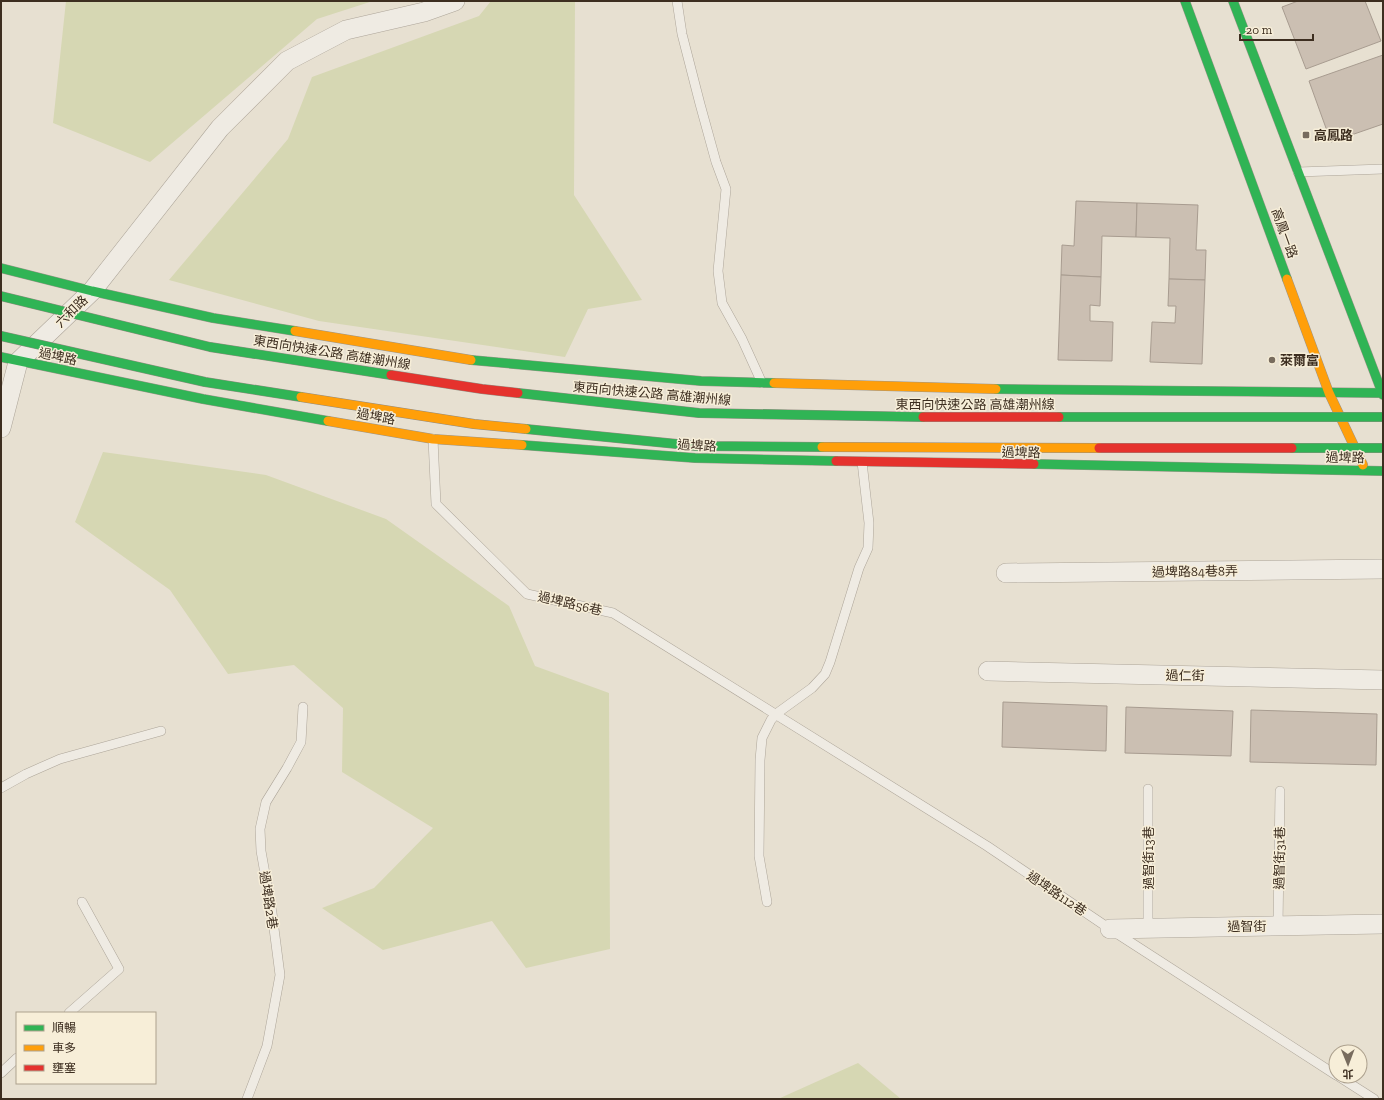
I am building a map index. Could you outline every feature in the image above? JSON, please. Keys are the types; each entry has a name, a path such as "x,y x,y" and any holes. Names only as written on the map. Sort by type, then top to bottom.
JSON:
{"main road":[{"name":"高鳳一路","path":"1185,1 1329,393 1366,471"},
{"path":"92,291 213,318 483,362 701,381 943,388 1382,394 1233,1"},
{"name":"六和路","path":"1,268 92,291"},
{"name":"東西向快速公路 高雄潮州線","path":"1,296 210,347 482,389 699,413 942,417 1383,417"},
{"path":"1,336 205,382 474,424 697,446 933,448 1383,448"},
{"name":"過埤路","path":"10,359 203,399 433,439 695,458 1383,471"}],"street":[{"path":"92,291 220,128 286,61 346,30 424,12 455,1"},
{"name":"六和路","path":"10,359 92,291"},
{"path":"1,428 10,359"},
{"name":"過埤路84巷8弄","path":"1006,573 1383,569"},
{"name":"過仁街","path":"988,670 1383,680"},
{"name":"過智街","path":"1110,929 1383,924"}],"lane":[{"path":"677,1 682,34 700,104 716,162 726,189 718,271 722,303 742,339 762,383"},
{"path":"1298,172 1383,169"},
{"name":"過埤路56巷","path":"433,439 436,504 527,594 614,613 776,714"},
{"path":"767,902 759,856 760,760 762,738 771,720 776,714 812,688 825,674 830,662 859,568 868,548 869,523 862,462"},
{"name":"過埤路2巷","path":"247,1099 266,1046 280,975 272,913 261,851 260,829 266,802 301,742 303,707"},
{"name":"過埤路112巷","path":"776,714 981,842 1110,929 1328,1069"},
{"path":"1,788 26,774 60,759 161,731"},
{"name":"過智街13巷","path":"1148,789 1148,928"},
{"name":"過智街31巷","path":"1278,926 1280,791"},
{"path":"70,1012 119,969 82,902"},
{"path":"1,1073 16,1059"},
{"name":"過埤路112巷","path":"1351,1084 1374,1099"}],"green space":[{"path":"66,1 373,1 317,19 150,162 53,123"},
{"path":"491,1 575,1 574,195 642,300 588,309 565,357 319,321 169,280 288,139 312,77 479,16"},
{"path":"103,452 266,475 386,519 509,606 535,666 609,693 610,949 526,968 492,921 383,950 322,908 374,888 433,828 342,772 343,708 294,665 228,674 170,590 75,522"},
{"path":"858,1063 901,1099 778,1099"}],"building":[{"path":"1298,1 1365,1 1381,41 1306,69 1282,7"},
{"path":"1383,55 1383,124 1331,142 1309,81"},
{"path":"1076,201 1137,203 1136,237 1102,236 1101,277 1061,275 1062,245 1074,246"},
{"path":"1137,203 1198,205 1196,250 1206,250 1205,280 1169,279 1170,238 1136,237"},
{"path":"1061,275 1101,277 1100,306 1090,305 1090,321 1113,322 1112,361 1058,360"},
{"path":"1169,279 1205,280 1202,364 1150,362 1152,322 1175,323 1176,306 1168,306"},
{"path":"1003,702 1107,706 1106,751 1002,747"},
{"path":"1126,707 1233,711 1231,756 1125,753"},
{"path":"1251,710 1377,714 1376,765 1250,762"}],"traffic: fast":[{"path":"1185,1 1287,279"},
{"path":"1233,1 1383,395"},
{"path":"1,268 92,291 213,318 295,331"},
{"path":"1,296 210,347 391,375"},
{"path":"1,336 205,382 301,397"},
{"path":"1,357 203,399 328,421"},
{"path":"471,360 701,381 774,383"},
{"path":"996,389 1383,393"},
{"path":"518,393 699,413 923,417"},
{"path":"1059,417 1383,417"},
{"path":"526,429 697,446 822,447"},
{"path":"522,445 695,458 836,461"},
{"path":"1292,448 1383,448"},
{"path":"1034,464 1383,471"}],"traffic: slow":[{"path":"1287,279 1329,393 1363,465"},
{"path":"295,331 471,360"},
{"path":"774,383 996,389"},
{"path":"301,397 474,424 526,429"},
{"path":"328,421 433,439 522,445"},
{"path":"822,447 1099,448"}],"traffic: jam":[{"path":"391,375 518,393"},
{"path":"923,417 1059,417"},
{"path":"1099,448 1292,448"},
{"path":"836,461 1034,464"}],"place":[{"name":"高鳳路","path":"1306,135"},
{"name":"萊爾富","path":"1272,360"}]}
